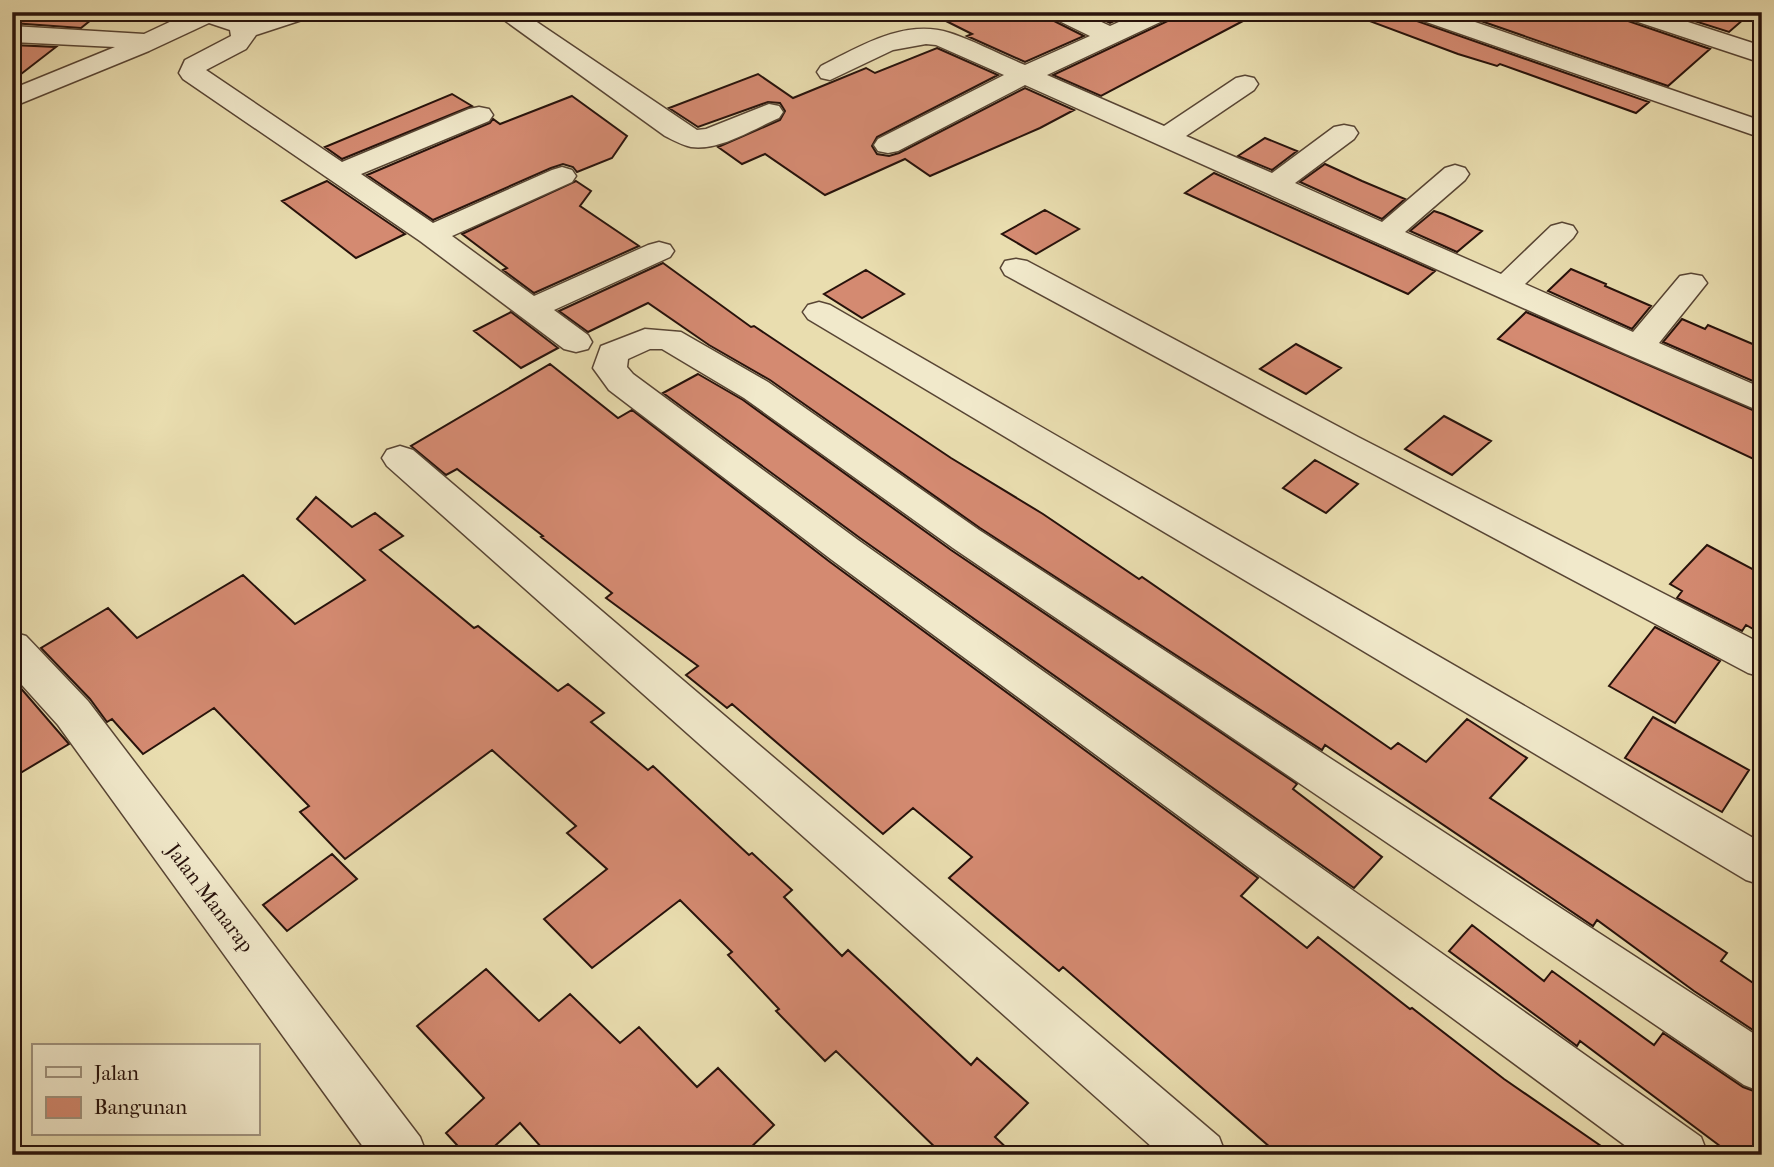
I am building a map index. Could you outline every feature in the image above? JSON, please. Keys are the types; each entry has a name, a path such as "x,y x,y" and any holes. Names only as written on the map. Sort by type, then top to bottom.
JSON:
{"street":[{"path":"245,31 302,12"},
{"path":"506,12 675,130 693,139 712,137 769,112"},
{"path":"1060,12 1110,36"},
{"path":"888,145 1023,76 1162,12"},
{"path":"1421,12 1762,130"},
{"path":"1632,12 1762,55"},
{"path":"12,99 209,13 239,25 245,31"},
{"path":"245,31 243,39 237,44 194,66 192,73 432,235 576,342"},
{"path":"12,34 150,41"},
{"path":"830,72 900,37 922,34 941,38 1762,401"},
{"path":"1165,138 1245,83"},
{"path":"339,173 479,115"},
{"path":"1273,186 1344,133"},
{"path":"1384,235 1455,174"},
{"path":"432,235 562,176"},
{"path":"1504,288 1562,232"},
{"path":"533,308 659,251"},
{"path":"1016,268 1346,445 1762,662"},
{"path":"1638,346 1691,283"},
{"path":"819,312 1762,866"},
{"path":"1682,1155 845,550 621,382 610,368 613,353 645,339 669,339 756,390 966,539 1762,1068"},
{"path":"400,458 1200,1155"},
{"name":"Jalan Manarap","path":"12,648 73,713 401,1155"}],"building":[{"path":"12,12 101,12 81,28 12,23"},
{"path":"928,12 1046,12 1050,19 1084,36 1025,62 967,36 972,34"},
{"path":"1087,12 1134,12 1110,23"},
{"path":"1176,12 1260,12 1101,96 1053,75 1172,19"},
{"path":"1357,12 1407,12 1411,19 1649,102 1636,113 1500,64 1497,66 1458,54 1356,16"},
{"path":"1455,12 1618,12 1622,19 1710,49 1668,86"},
{"path":"1666,12 1752,12 1729,32"},
{"path":"12,45 56,47 12,81"},
{"path":"937,48 998,75 877,137 872,146 877,154 889,156 899,153 1025,88 1074,110 1040,128 930,176 905,159 825,195 765,154 742,164 718,147 780,120 785,111 780,103 768,102 698,127 669,108 758,74 793,98 866,68 875,73"},
{"path":"452,94 472,106 342,159 325,147"},
{"path":"572,96 627,136 612,158 577,172 573,167 563,164 551,168 433,220 367,175 490,123 493,119 500,124"},
{"path":"1265,138 1297,151 1272,170 1238,156"},
{"path":"1325,164 1405,199 1382,219 1300,182"},
{"path":"1214,173 1435,271 1408,294 1185,193"},
{"path":"327,181 405,234 356,258 282,201"},
{"path":"576,181 591,191 580,206 639,246 534,293 503,270 507,268 462,234"},
{"path":"1045,210 1079,229 1036,254 1002,234"},
{"path":"1434,211 1482,231 1457,252 1410,231"},
{"path":"663,263 751,327 754,326 951,458 1043,514 1139,579 1142,577 1391,749 1398,743 1426,762 1467,719 1527,758 1490,798 1727,953 1721,961 1762,989 1762,1036 1694,991 1597,920 1593,926 1325,745 1322,750 980,528 770,380 709,345 648,303 588,332 559,311"},
{"path":"1571,269 1651,306 1632,329 1548,291"},
{"path":"866,270 904,294 862,318 824,294"},
{"path":"511,312 558,348 521,368 474,331"},
{"path":"1526,312 1762,414 1762,463 1498,339"},
{"path":"1682,319 1705,329 1708,325 1762,348 1762,385 1663,342"},
{"path":"1296,344 1341,368 1306,394 1260,369"},
{"path":"550,364 618,418 632,410 830,562 1258,878 1241,896 1307,948 1318,937 1504,1079 1614,1155 1279,1155 1063,967 1059,971 949,878 972,857 913,808 883,834 732,704 727,708 686,675 698,666 606,598 612,593 541,537 543,536 457,469 446,475 411,446"},
{"path":"698,374 743,400 951,550 1297,784 1293,789 1382,857 1354,888 860,538 663,393"},
{"path":"1444,416 1491,441 1452,475 1405,449"},
{"path":"1315,460 1358,484 1326,513 1283,488"},
{"path":"316,497 352,527 375,513 403,536 380,550 474,628 478,626 558,691 568,684 604,713 591,722 648,770 653,766 749,855 752,853 792,890 784,897 842,956 848,950 971,1065 977,1058 1028,1103 995,1137 1014,1155 943,1155 836,1051 825,1061 776,1011 779,1009 728,955 732,952 680,900 592,968 544,919 607,869 567,833 576,826 492,750 345,859 300,812 309,806 214,708 143,754 112,719 107,722 90,699 41,648 108,608 137,638 243,575 295,624 365,580 297,519"},
{"path":"1707,545 1762,574 1762,634 1746,625 1742,631 1677,598 1682,591 1670,584"},
{"path":"1655,627 1720,661 1675,723 1609,686"},
{"path":"12,678 69,744 12,778"},
{"path":"1653,717 1749,770 1722,812 1625,758"},
{"path":"332,854 357,879 287,931 263,905"},
{"path":"1472,925 1544,981 1552,971 1654,1045 1663,1033 1743,1087 1762,1094 1762,1155 1732,1155 1580,1041 1577,1046 1449,951"},
{"path":"486,969 539,1021 570,994 620,1043 639,1027 697,1087 718,1068 774,1125 743,1155 548,1155 520,1123 485,1155 466,1155 446,1133 484,1098 417,1026"}]}
